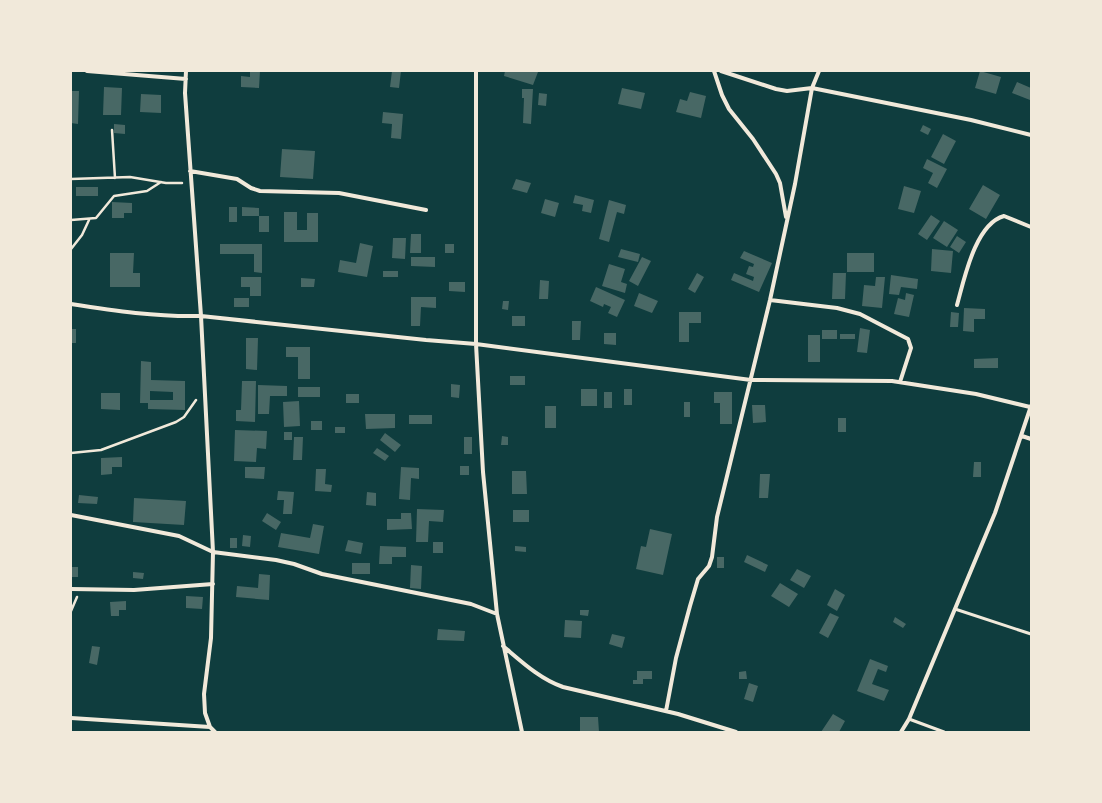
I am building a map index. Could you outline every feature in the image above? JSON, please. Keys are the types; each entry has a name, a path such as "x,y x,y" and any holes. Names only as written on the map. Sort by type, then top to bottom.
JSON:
{"street":[{"path":"87,71 186,79"},
{"path":"186,71 190,171 200,316 213,552 211,638 204,694 205,713 210,727 215,732"},
{"path":"476,71 476,344 483,472 497,614 522,732"},
{"path":"714,71 722,95 729,109 753,139 776,174 780,183 787,220"},
{"path":"721,71 776,89 787,91 812,88 971,120 1031,135"},
{"path":"666,711 676,658 698,579 709,566 712,557 717,518 770,300 812,88 819,71"},
{"path":"190,171 237,179 251,188 260,191 339,193 426,210"},
{"path":"957,305 966,268 972,253 995,219 1004,216 1031,227"},
{"path":"770,300 837,308 860,314 908,339 912,348 900,382"},
{"path":"71,304 133,314 165,317 200,316 476,344 751,380 856,379 900,382 976,394 1031,406 995,513 909,720 901,732"},
{"path":"1022,436 1031,439"},
{"path":"71,515 179,536 213,552 276,560 294,564 322,574 471,604 497,614"},
{"path":"71,589 134,590 212,584"},
{"path":"503,646 529,668 555,684 666,711 736,732"},
{"path":"71,718 210,727"},
{"path":"195,726 195,732"}],"lane":[{"path":"955,609 1031,634"},
{"path":"909,720 944,732"}],"path":[{"path":"112,130 115,178"},
{"path":"71,179 139,178 162,182 191,183"},
{"path":"71,220 89,220 97,217 114,196 147,191 162,182"},
{"path":"71,249 82,236 89,220"},
{"path":"71,453 101,450 176,422 190,410 204,386"}],"building":[{"path":"250,71 260,71 259,88 241,87 241,76 250,77"},
{"path":"392,71 401,71 399,88 390,87"},
{"path":"505,71 538,72 533,85 504,76"},
{"path":"980,71 1001,77 996,94 975,88"},
{"path":"1017,82 1031,88 1030,100 1012,93"},
{"path":"104,87 122,88 121,115 103,115"},
{"path":"622,88 645,93 641,109 618,104"},
{"path":"522,89 533,89 531,124 523,123 524,98 522,98"},
{"path":"71,91 79,91 78,124 71,123"},
{"path":"690,92 706,96 701,118 676,112 680,99 687,101"},
{"path":"539,93 547,94 546,106 538,105"},
{"path":"141,94 161,95 161,113 140,112"},
{"path":"383,112 403,114 401,139 391,138 392,124 382,123"},
{"path":"114,124 125,125 125,134 114,133"},
{"path":"923,125 931,129 928,135 920,131"},
{"path":"943,134 956,141 944,164 931,157"},
{"path":"282,149 315,151 313,179 280,177"},
{"path":"927,159 947,169 937,188 928,183 933,173 923,168"},
{"path":"516,179 531,183 527,193 512,189"},
{"path":"983,185 1000,195 986,219 969,209"},
{"path":"904,186 921,191 914,213 898,209"},
{"path":"76,187 98,187 98,196 76,196"},
{"path":"575,195 594,200 591,213 582,211 583,205 573,203"},
{"path":"545,199 559,203 555,217 541,213"},
{"path":"609,200 626,205 624,214 617,212 609,242 599,239"},
{"path":"112,202 132,203 132,213 124,213 124,218 112,218"},
{"path":"229,207 237,207 237,222 229,222"},
{"path":"242,207 259,208 259,216 242,216"},
{"path":"284,212 297,212 297,230 307,230 307,213 318,213 318,242 284,242"},
{"path":"931,215 940,221 927,240 918,234"},
{"path":"259,216 269,216 269,232 259,232"},
{"path":"944,221 958,230 947,247 933,238"},
{"path":"411,234 421,234 421,253 410,253"},
{"path":"957,236 966,242 959,253 950,247"},
{"path":"393,238 406,238 405,259 392,258"},
{"path":"360,243 373,246 367,277 338,272 340,260 356,263"},
{"path":"220,244 262,244 262,273 254,272 254,254 220,254"},
{"path":"445,244 454,244 454,253 445,253"},
{"path":"621,249 640,254 638,262 618,257"},
{"path":"932,249 953,251 951,273 931,271"},
{"path":"744,251 772,263 759,292 731,280 734,273 753,281 754,277 746,274 749,266 753,267 754,264 740,258"},
{"path":"110,253 134,253 133,273 140,273 140,287 110,287"},
{"path":"847,253 874,253 874,272 847,272"},
{"path":"411,257 435,257 435,267 411,266"},
{"path":"642,257 651,261 638,286 629,281"},
{"path":"609,264 625,269 621,282 627,284 625,293 602,286"},
{"path":"383,271 398,271 398,277 383,277"},
{"path":"697,273 704,277 695,293 688,289"},
{"path":"833,273 846,273 845,299 832,299"},
{"path":"891,275 918,279 917,289 901,287 899,295 889,294"},
{"path":"241,277 261,277 261,296 250,296 250,287 241,287"},
{"path":"876,277 885,277 882,308 862,306 864,285 875,286"},
{"path":"301,278 315,279 314,287 301,287"},
{"path":"540,280 549,281 548,299 539,299"},
{"path":"449,282 465,282 465,292 449,291"},
{"path":"596,287 625,300 617,317 608,313 611,307 604,304 603,307 590,301"},
{"path":"639,293 658,301 652,313 634,306"},
{"path":"906,293 914,295 909,317 894,314 898,298 905,300"},
{"path":"411,297 436,297 436,308 421,307 420,326 411,326"},
{"path":"234,298 249,298 249,307 234,307"},
{"path":"503,301 509,301 508,310 502,309"},
{"path":"964,308 985,309 985,319 974,319 974,332 963,331"},
{"path":"679,312 701,312 701,323 689,323 689,342 679,342"},
{"path":"951,312 959,313 958,327 950,327"},
{"path":"512,316 525,316 525,326 512,326"},
{"path":"572,321 581,321 580,340 572,340"},
{"path":"860,328 870,330 867,353 857,352"},
{"path":"71,329 76,329 76,343 71,343"},
{"path":"822,330 837,330 837,339 822,339"},
{"path":"604,333 616,333 616,345 604,344"},
{"path":"840,334 855,334 855,339 840,339"},
{"path":"808,335 820,335 820,362 808,362"},
{"path":"246,338 258,338 257,370 246,369"},
{"path":"286,347 310,347 310,379 298,379 298,357 286,357"},
{"path":"998,358 998,368 974,368 974,359"},
{"path":"141,361 151,362 151,380 185,381 185,410 148,409 148,403 140,403","holes":["150,391 173,392 173,400 150,400"]},
{"path":"510,376 525,376 525,385 510,385"},
{"path":"242,381 256,381 255,422 236,421 236,410 241,410"},
{"path":"451,384 460,385 459,398 451,397"},
{"path":"258,385 287,386 287,396 270,396 269,414 258,414"},
{"path":"298,387 320,387 320,397 298,397"},
{"path":"581,389 597,389 597,406 581,406"},
{"path":"624,389 632,389 632,405 624,405"},
{"path":"604,392 612,392 612,408 604,408"},
{"path":"714,392 732,392 732,424 720,424 720,403 714,403"},
{"path":"101,393 120,393 120,410 101,409"},
{"path":"346,394 359,394 359,403 346,403"},
{"path":"299,401 300,426 284,427 283,402"},
{"path":"684,402 690,402 690,417 684,417"},
{"path":"752,405 765,405 766,422 753,423"},
{"path":"545,406 556,406 556,428 545,428"},
{"path":"365,414 395,414 395,428 366,429"},
{"path":"409,415 432,415 432,424 409,424"},
{"path":"838,418 846,418 846,432 838,432"},
{"path":"311,421 322,421 322,430 311,430"},
{"path":"335,427 345,427 345,433 335,433"},
{"path":"235,430 267,431 266,449 257,448 256,462 234,461"},
{"path":"284,432 292,432 292,440 284,440"},
{"path":"385,433 401,445 395,452 380,440"},
{"path":"502,436 508,437 508,445 501,445"},
{"path":"294,437 303,437 302,460 293,460"},
{"path":"464,437 472,437 472,454 464,454"},
{"path":"377,448 389,456 385,461 373,453"},
{"path":"122,457 122,467 112,467 112,474 101,475 101,458"},
{"path":"974,462 981,462 981,477 973,477"},
{"path":"460,466 469,466 469,475 460,475"},
{"path":"245,467 265,467 264,479 245,478"},
{"path":"401,467 419,468 419,479 411,478 410,500 399,499"},
{"path":"316,469 326,469 325,484 332,485 331,492 315,491"},
{"path":"512,471 526,471 527,494 512,494"},
{"path":"760,474 770,474 768,498 759,498"},
{"path":"278,491 294,492 292,514 283,514 284,500 277,500"},
{"path":"367,492 376,493 376,506 366,505"},
{"path":"79,495 98,497 97,504 78,503"},
{"path":"134,498 186,501 184,525 133,522"},
{"path":"417,509 444,510 443,522 429,521 428,542 416,542"},
{"path":"513,510 529,510 529,522 513,522"},
{"path":"267,513 281,522 276,530 262,521"},
{"path":"401,513 411,513 412,529 387,530 387,519 401,519"},
{"path":"313,524 324,526 319,554 278,547 281,533 310,538"},
{"path":"650,529 672,534 663,575 636,569 641,546 646,547"},
{"path":"243,535 251,536 250,547 242,546"},
{"path":"230,538 237,538 237,548 230,548"},
{"path":"348,540 363,543 361,554 345,551"},
{"path":"433,542 443,542 443,553 433,553"},
{"path":"380,546 406,547 406,557 392,557 392,564 379,564"},
{"path":"515,546 526,547 526,552 515,551"},
{"path":"747,555 768,565 765,572 744,562"},
{"path":"717,557 724,557 724,568 717,568"},
{"path":"352,563 370,563 370,574 352,574"},
{"path":"411,565 422,566 421,589 410,588"},
{"path":"71,567 78,567 78,577 71,577"},
{"path":"797,569 811,576 804,588 790,580"},
{"path":"133,572 144,573 143,579 133,578"},
{"path":"259,574 270,575 269,600 236,597 237,586 258,588"},
{"path":"780,583 798,594 789,607 771,596"},
{"path":"835,589 845,595 837,611 827,605"},
{"path":"186,596 203,597 202,609 186,608"},
{"path":"126,601 126,610 119,610 119,616 111,616 110,602"},
{"path":"580,610 589,610 588,616 580,615"},
{"path":"830,613 839,617 828,638 819,633"},
{"path":"895,617 906,624 903,628 893,622"},
{"path":"565,620 582,621 581,638 564,637"},
{"path":"438,629 465,631 464,641 437,640"},
{"path":"612,634 625,637 622,648 609,644"},
{"path":"92,646 100,647 97,665 89,663"},
{"path":"870,659 888,666 886,672 878,669 872,684 889,690 884,701 857,691"},
{"path":"637,671 652,671 652,679 643,679 643,684 633,684 633,680 637,680"},
{"path":"746,671 747,679 739,679 739,672"},
{"path":"749,683 758,686 753,702 744,699"},
{"path":"833,714 845,721 839,732 821,732"},
{"path":"580,717 598,717 599,732 580,732"}]}
